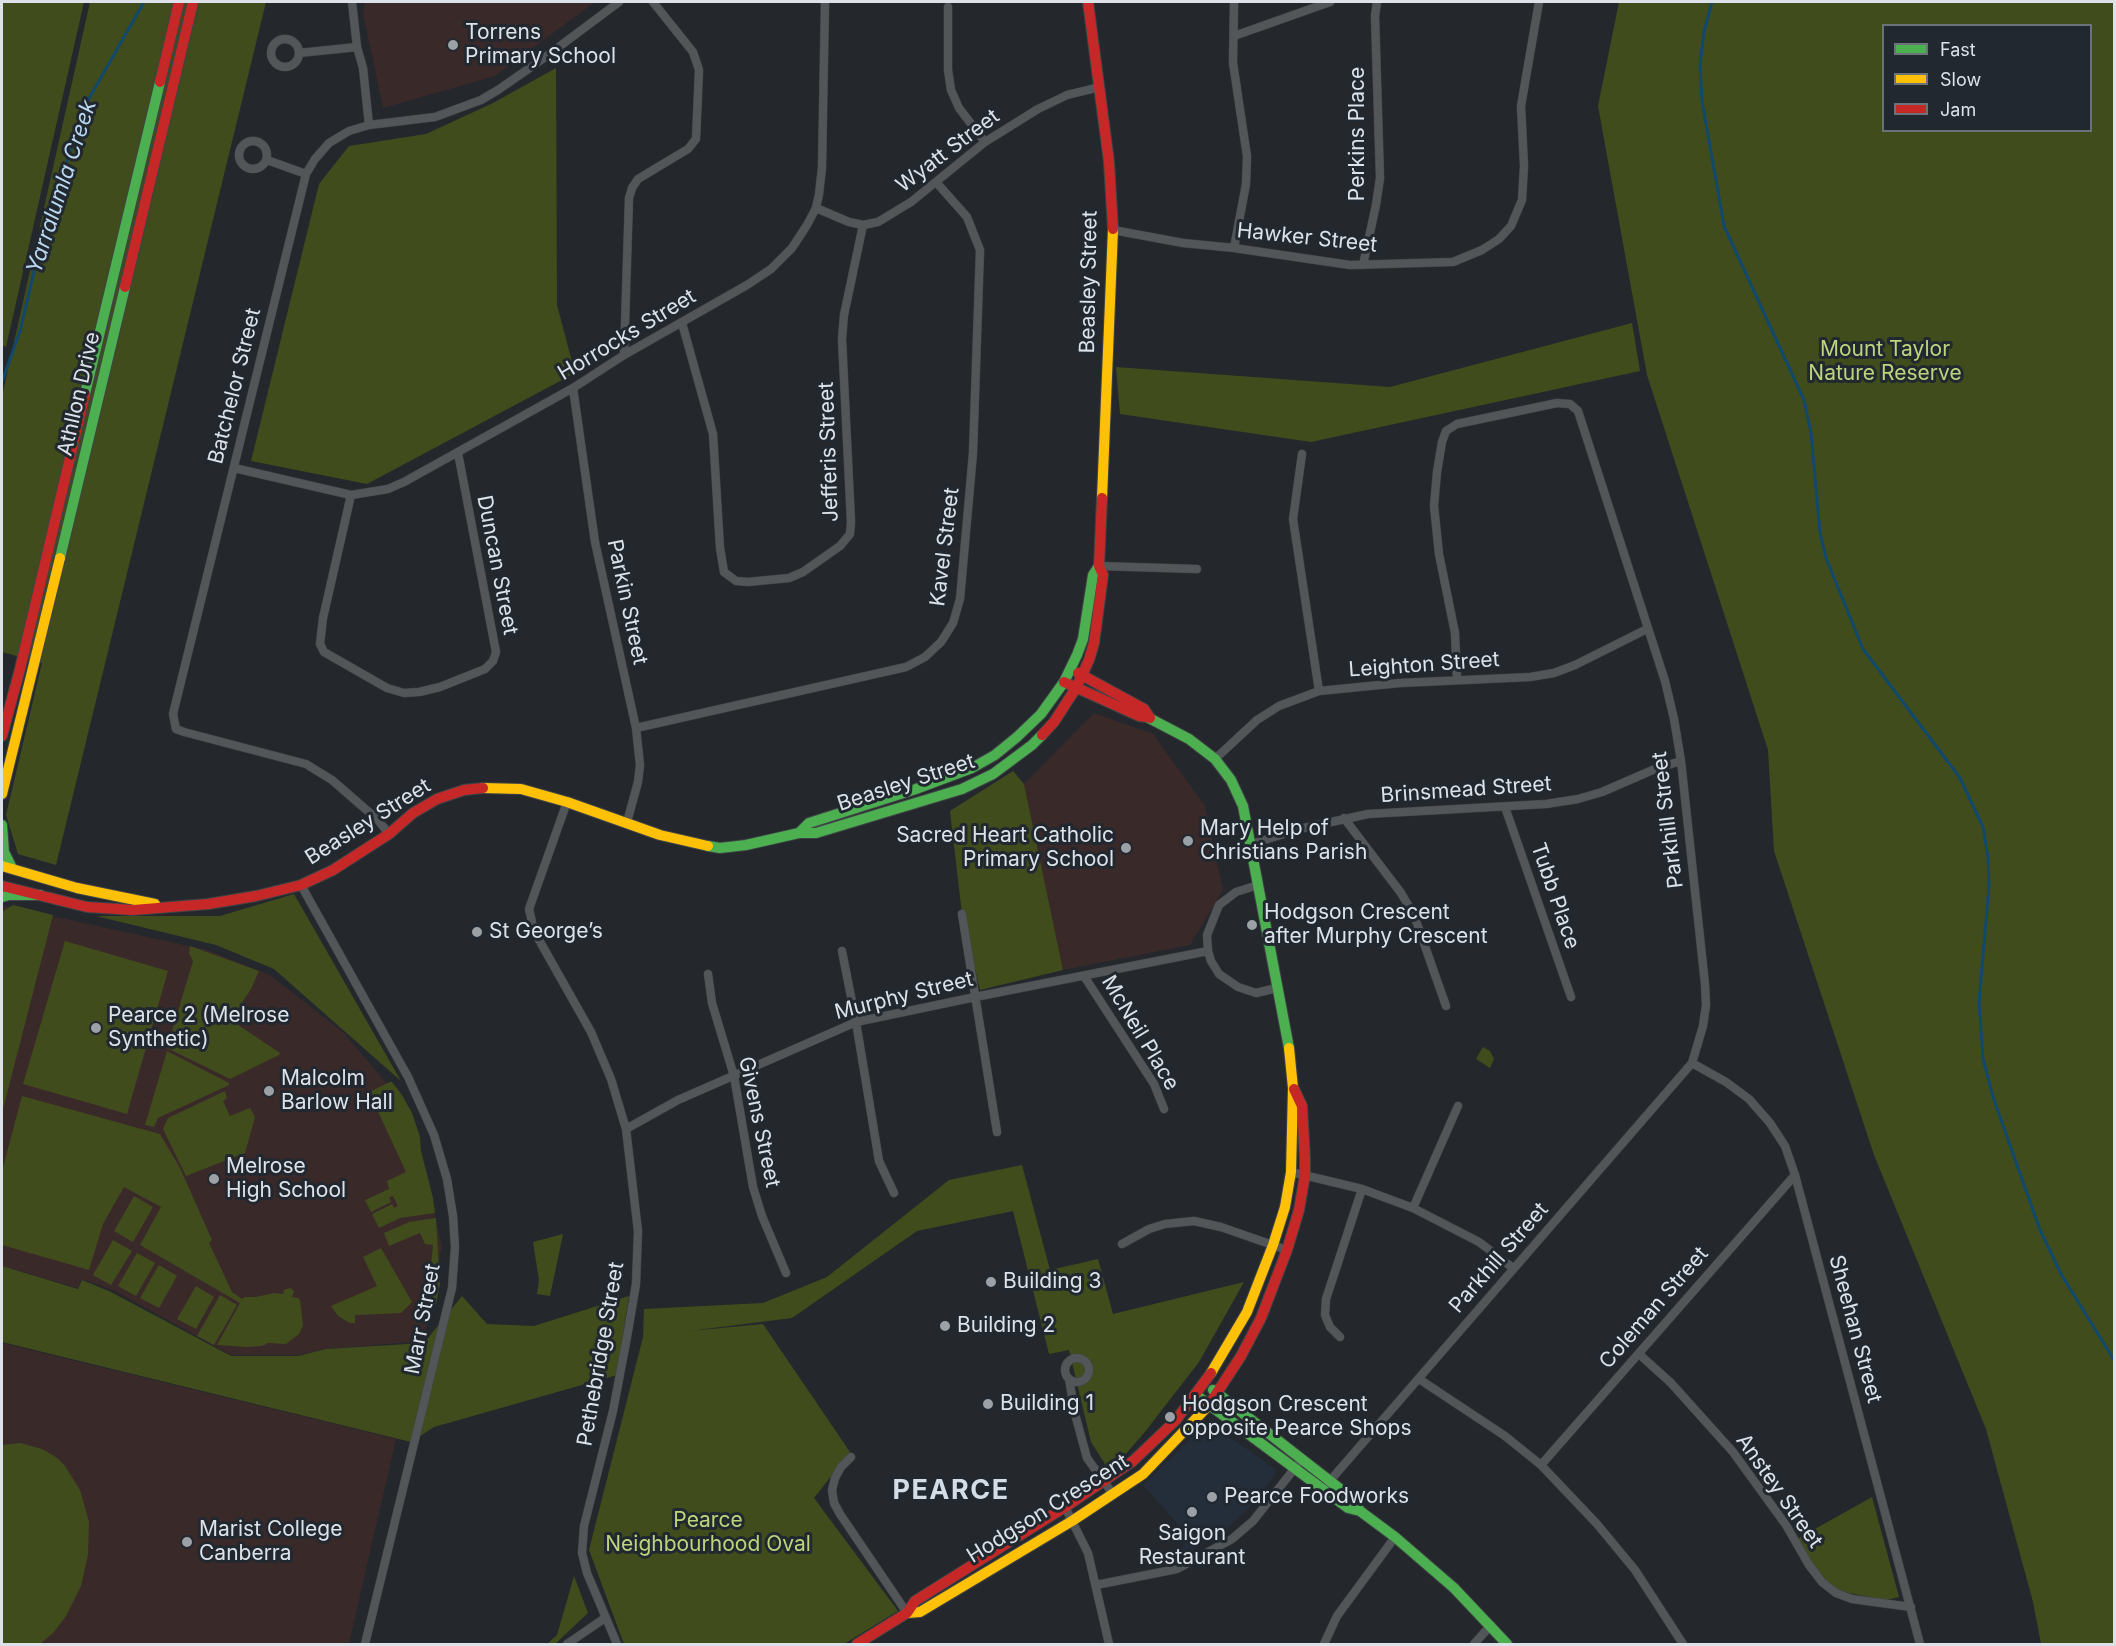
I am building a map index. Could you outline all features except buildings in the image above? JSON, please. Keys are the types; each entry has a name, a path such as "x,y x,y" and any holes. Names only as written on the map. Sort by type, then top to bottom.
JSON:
{"main road":[{"name":"Athllon Drive","path":"2,736 179,2"},
{"name":"Athllon Drive","path":"2,794 193,2"},
{"name":"Beasley Street","path":"2,886 87,907 133,910 208,904 256,896 301,885 333,870 388,834 413,813 437,799 464,790 492,787 520,789 567,802 688,843 720,848 746,845 799,833 816,833 962,789 993,774 1043,735 1076,688 1094,643 1103,575 1099,566 1113,230 1100,87 1088,2"},
{"name":"Beasley Street","path":"799,833 809,824 972,768 994,755 1030,726 1041,714 1071,669 1083,639 1093,575 1099,566"},
{"name":"Hodgson Crescent","path":"1071,669 1144,709 1150,718"},
{"name":"Hodgson Crescent","path":"857,1644 907,1613 915,1601 1104,1481 1133,1461 1156,1441 1205,1384 1247,1312 1285,1207 1291,1172 1293,1088 1288,1044 1243,806 1231,780 1215,759 1189,740 1150,718 1139,716 1064,682"},
{"path":"2,825 7,867"},
{"name":"Beasley Street","path":"7,867 77,888 164,906"},
{"path":"2,897 40,895"},
{"name":"Hodgson Crescent","path":"907,1613 920,1612 1072,1521 1143,1473 1187,1431 1218,1394 1261,1318 1287,1250 1299,1210 1305,1175 1302,1106 1293,1088"},
{"path":"1205,1384 1327,1485 1348,1508 1360,1511 1395,1537 1454,1588 1507,1644"},
{"path":"1196,1395 1298,1463"}],"street":[{"path":"352,2 357,46 363,68 369,125"},
{"name":"Batchelor Street","path":"388,834 378,820 332,780 306,764 176,729 173,714 306,174 329,143 348,131 369,125 435,117 481,100 536,64 619,2"},
{"path":"624,355 629,198 632,188 638,179 688,149 696,139 699,70 693,52 653,2"},
{"name":"Horrocks Street","path":"234,468 351,495 396,485 573,388 624,355 771,269 792,248 816,208 822,168 825,2"},
{"path":"1234,2 1233,63 1247,156 1246,184 1234,248"},
{"path":"1234,36 1330,2"},
{"name":"Perkins Place","path":"1363,265 1377,205 1380,178 1375,16 1377,2"},
{"name":"Hawker Street","path":"1113,230 1183,243 1363,265 1453,262 1482,250 1499,239 1511,226 1522,200 1524,185 1521,106 1539,2"},
{"path":"948,7 948,70 951,90 959,108 985,142"},
{"path":"299,53 357,46"},
{"name":"Wyatt Street","path":"863,225 878,222 893,215 985,142 1038,109 1067,95 1100,87"},
{"path":"267,160 306,174"},
{"name":"Kavel Street","path":"636,728 906,667 925,657 941,642 954,623 960,599 973,453 980,250 975,232 967,217 936,182"},
{"path":"816,208 849,222 863,225"},
{"name":"Jefferis Street","path":"682,323 712,434 720,548 724,572 736,581 748,582 789,578 803,572 840,546 850,534 852,522 842,339 844,315 863,225"},
{"name":"Parkin Street","path":"573,388 595,542 636,728 640,765 638,782 627,822"},
{"name":"Parkhill Street","path":"1327,1485 1692,1063 1703,1026 1706,1005 1681,761 1665,681 1578,411 1570,404 1557,403 1457,424 1446,431 1442,442 1434,506 1439,554 1455,633 1457,679"},
{"name":"Duncan Street","path":"351,495 323,618 320,644 324,652 387,688 404,693 440,687 485,669 493,661 496,652 458,453"},
{"path":"1302,454 1293,519 1319,691"},
{"path":"1099,566 1197,569"},
{"name":"Leighton Street","path":"1215,759 1257,720 1279,706 1319,691 1457,679 1530,677 1554,673 1647,629"},
{"name":"Brinsmead Street","path":"1251,844 1304,828 1368,814 1546,804 1602,792 1655,769 1681,761"},
{"name":"Pethebridge Street","path":"567,802 529,909 534,931 591,1032 611,1079 626,1129 638,1231 636,1284 627,1337 613,1411 584,1526 582,1553 586,1573 617,1644"},
{"name":"Tubb Place","path":"1505,807 1571,997"},
{"path":"1344,818 1401,893 1414,915 1446,1006"},
{"name":"Marr Street","path":"301,885 408,1077 434,1135 447,1179 453,1216 452,1288 365,1644"},
{"path":"1258,885 1236,892 1219,905 1207,935 1208,951 1219,974 1238,987 1256,993 1276,988"},
{"path":"962,914 977,996 997,1132"},
{"path":"842,951 879,1161 894,1193"},
{"name":"Murphy Street","path":"626,1129 678,1100 856,1022 1208,951"},
{"name":"Givens Street","path":"708,974 712,1003 734,1076 753,1187 766,1227 786,1273"},
{"name":"McNeil Place","path":"1084,976 1154,1084 1164,1109"},
{"name":"Sheehan Street","path":"1692,1063 1726,1082 1749,1099 1770,1123 1785,1146 1795,1175 1920,1644"},
{"path":"1413,1208 1458,1106"},
{"path":"1291,1172 1362,1189 1413,1208 1479,1242 1513,1268"},
{"name":"Coleman Street","path":"1541,1465 1795,1175"},
{"path":"1340,1337 1330,1327 1325,1315 1326,1299 1362,1189"},
{"path":"1122,1244 1149,1229 1165,1224 1194,1221 1221,1227 1287,1250"},
{"name":"Anstey Street","path":"1639,1354 1678,1390 1733,1452 1786,1525 1809,1565 1822,1582 1836,1593 1852,1599 1911,1607"},
{"path":"1069,1379 1075,1414 1087,1458 1113,1494"},
{"path":"1419,1379 1505,1436 1541,1465 1597,1524 1635,1570 1683,1644"},
{"path":"851,1457 841,1467 835,1478 832,1490 834,1503 907,1613"},
{"path":"1096,1585 1177,1569 1232,1539 1252,1521 1298,1463"},
{"path":"1065,1507 1088,1553 1109,1644"},
{"path":"1324,1644 1337,1616 1395,1537"},
{"path":"567,1644 606,1618"},
{"path":"1474,1644 1491,1625"}],"shaded area":[{"name":"Torrens Primary School","path":"365,2 595,2 495,76 383,108 363,13"},
{"name":"Sacred Heart Catholic Primary School","path":"1094,713 1153,734 1205,806 1223,890 1190,945 1063,970 1024,784"},
{"name":"Melrose High School","path":"2,905 207,950 270,975 344,1033 410,1111 442,1247 423,1341 326,1349 298,1355 231,1355 113,1290 81,1279 78,1288 2,1266"},
{"name":"Marist College Canberra","path":"2,1343 396,1439 349,1644 2,1644"},
{"path":"1208,1422 1274,1468 1275,1475 1250,1506 1225,1530 1177,1557 1189,1537 1143,1485"}],"green space":[{"path":"2,2 84,2 6,347 2,345"},
{"path":"90,2 266,2 56,865 18,854 6,815 42,663 2,652 2,396"},
{"name":"Mount Taylor Nature Reserve","path":"1619,2 2114,2 2114,1644 2041,1644 2033,1602 1986,1429 1874,1155 1774,851 1768,750 1647,375 1598,106"},
{"path":"556,68 557,305 575,373 367,484 251,461 319,184 349,146 426,134 493,103"},
{"path":"1632,323 1640,371 1311,442 1120,414 1116,367 1390,387"},
{"path":"1013,771 1024,784 1063,970 980,990 962,914 950,811"},
{"path":"294,894 401,1081 274,969 216,945 96,916 220,916"},
{"path":"13,905 53,915 2,1113 2,912"},
{"name":"Pearce 2 (Melrose Synthetic)","path":"65,941 168,971 127,1114 23,1084"},
{"path":"190,946 259,971 241,1004 248,1009 238,1025 280,1053 279,1055 230,1079 167,1048 193,961 189,953"},
{"path":"1483,1047 1490,1051 1494,1059 1490,1068 1476,1059"},
{"path":"167,1051 229,1085 158,1118 154,1127 145,1125"},
{"path":"390,1082 402,1095 412,1113 420,1137 435,1213 400,1218 379,1228 372,1214 392,1204 394,1208 398,1206 393,1196 389,1197 391,1202 371,1212 365,1200 389,1189 387,1181 406,1172 369,1092"},
{"path":"225,1091 227,1098 223,1101 230,1116 250,1108 255,1117 245,1153 186,1176 163,1129 168,1118"},
{"path":"22,1096 160,1134 180,1168 212,1240 209,1243 232,1292 242,1299 274,1293 283,1294 284,1290 290,1288 294,1291 292,1297 300,1300 303,1325 299,1334 286,1344 268,1343 262,1346 247,1347 217,1345 240,1303 140,1245 161,1207 124,1187 103,1224 89,1270 2,1245 2,1171"},
{"name":"Pearce Neighbourhood Oval","path":"1022,1165 1050,1270 1098,1259 1113,1314 1244,1282 1199,1362 1144,1433 1110,1472 1091,1442 1069,1350 1049,1354 1013,1211 917,1231 792,1318 689,1331 763,1324 850,1452 814,1498 898,1611 844,1644 624,1644 589,1550 643,1337 644,1309 763,1303 827,1277 949,1180"},
{"path":"134,1196 153,1207 133,1242 114,1231"},
{"path":"436,1218 440,1285 436,1304 429,1306 424,1302 421,1293 428,1294 433,1245 425,1244 420,1233 389,1246 384,1233 409,1222"},
{"path":"563,1234 550,1296 537,1294 539,1280 533,1242"},
{"path":"113,1240 132,1251 111,1285 93,1275"},
{"path":"381,1248 412,1302 401,1313 355,1315 355,1323 350,1323 338,1316 331,1306 377,1286 363,1257"},
{"path":"137,1253 155,1263 136,1296 118,1286"},
{"path":"159,1265 177,1276 159,1308 140,1298"},
{"path":"2,1266 78,1289 82,1280 111,1292 231,1356 298,1356 326,1349 424,1343 462,1296 487,1324 534,1326 629,1296 617,1375 434,1427 411,1442 2,1342"},
{"path":"196,1286 214,1297 196,1329 177,1319"},
{"path":"220,1295 237,1305 214,1345 197,1336"},
{"path":"20,1443 42,1449 56,1457 65,1466 80,1490 89,1522 88,1555 81,1586 66,1616 54,1632 40,1644 2,1644 2,1445"},
{"path":"1872,1497 1899,1597 1886,1600 1838,1591 1823,1581 1797,1539"},
{"path":"574,1576 588,1613 555,1644 547,1644 557,1635"}],"waterway":[{"name":"Yarralumla Creek","path":"2,382 20,331 45,226 87,102 144,2"},
{"path":"1712,2 1704,32 1700,65 1702,101 1724,226 1804,400 1811,433 1820,533 1826,558 1863,649 1960,778 1983,827 1988,857 1989,886 1979,1002 1983,1059 1993,1097 2040,1230 2061,1274 2114,1360"}],"traffic: fast":[{"path":"85,394 160,82"},
{"path":"60,558 125,287"},
{"path":"799,833 809,823 916,789 972,768 995,755 1017,737 1041,714 1064,682 1077,655 1083,639 1093,575 1099,566"},
{"path":"1147,717 1189,739 1215,759 1231,780 1243,806 1289,1048"},
{"path":"708,846 720,848 746,845 799,833 816,833 962,789 993,774 1042,735"},
{"path":"2,825 4,852 12,868"},
{"path":"2,897 40,895"},
{"path":"1213,1390 1353,1499 1360,1511"},
{"path":"1196,1395 1348,1508 1360,1511 1395,1537 1454,1588 1507,1644"}],"traffic: slow":[{"path":"1102,498 1113,229"},
{"path":"2,794 60,558"},
{"path":"483,788 521,789 567,802 660,835 708,846"},
{"path":"2,866 77,888 155,904"},
{"path":"1211,1373 1247,1312 1285,1207 1291,1172 1293,1088 1289,1048"},
{"path":"907,1613 920,1612 1072,1521 1143,1474 1209,1405"}],"traffic: jam":[{"path":"160,82 179,2"},
{"path":"125,287 193,2"},
{"path":"1088,2 1109,162 1113,229"},
{"path":"2,736 85,394"},
{"path":"1042,735 1054,722 1076,688 1094,643 1103,575 1099,566 1102,498"},
{"path":"1078,673 1144,709 1150,718"},
{"path":"1064,682 1139,716 1147,717"},
{"path":"2,886 87,907 133,910 208,904 256,896 301,885 333,870 389,834 413,813 437,799 464,790 483,788"},
{"path":"1209,1405 1241,1356 1261,1318 1287,1250 1299,1210 1305,1175 1305,1159 1302,1106 1294,1089"},
{"path":"857,1644 907,1613 915,1601 1065,1507 1133,1461 1176,1420 1211,1373"}],"place":[{"name":"Torrens Primary School","path":"453,45"},
{"name":"Mary Help of Christians Parish","path":"1188,841"},
{"name":"Sacred Heart Catholic Primary School","path":"1126,848"},
{"name":"Hodgson Crescent after Murphy Crescent","path":"1252,925"},
{"name":"St George’s","path":"477,932"},
{"name":"Pearce 2 (Melrose Synthetic)","path":"96,1028"},
{"name":"Malcolm Barlow Hall","path":"269,1091"},
{"name":"Melrose High School","path":"214,1179"},
{"name":"Building 3","path":"991,1282"},
{"name":"Building 2","path":"945,1326"},
{"name":"Building 1","path":"988,1404"},
{"name":"Hodgson Crescent opposite Pearce Shops","path":"1170,1417"},
{"name":"Pearce Foodworks","path":"1212,1497"},
{"name":"Saigon Restaurant","path":"1192,1512"},
{"name":"Marist College Canberra","path":"187,1542"}],"district":[{"name":"PEARCE","path":"951,1491"}]}
